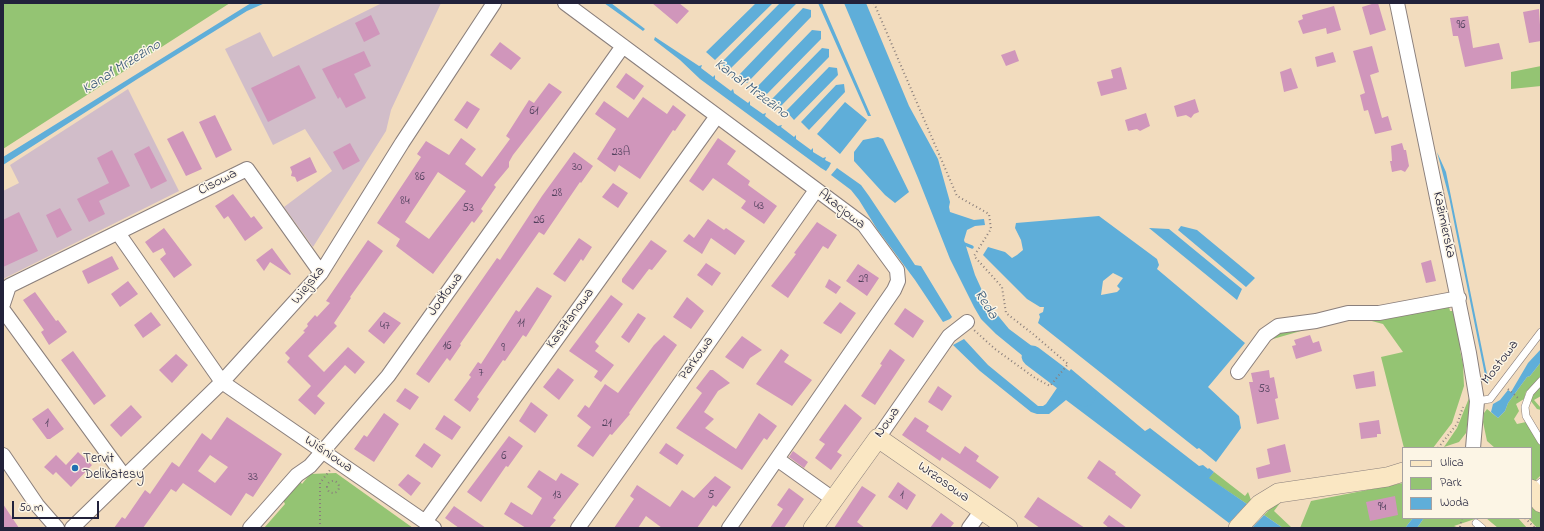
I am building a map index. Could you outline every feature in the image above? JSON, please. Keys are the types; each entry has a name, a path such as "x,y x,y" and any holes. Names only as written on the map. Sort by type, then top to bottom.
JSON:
{"street":[{"name":"Wiejska","path":"72,528 222,382 321,273 402,143 494,3"},
{"name":"Akacjowa","path":"565,3 864,225 897,270 898,281 894,290 728,528"},
{"name":"Kazimierska","path":"1397,3 1459,298 1471,401 1474,447"},
{"name":"Jodłowa","path":"250,528 297,475 310,466 388,376 623,46"},
{"name":"Kasztanowa","path":"430,525 717,116"},
{"name":"Cisowa","path":"3,304 9,286 247,169 321,273"},
{"name":"Parkowa","path":"578,528 816,190"},
{"path":"118,233 222,382"},
{"path":"1238,372 1265,335 1278,326 1316,321 1348,313 1379,313 1459,298"},
{"path":"3,310 124,476"},
{"name":"Nowa","path":"813,528 949,336 967,322"},
{"name":"Wiśniowa","path":"222,382 430,525"},
{"name":"Wrzosowa","path":"878,438 1008,528"},
{"path":"3,455 37,505 58,528"},
{"path":"777,459 833,499"},
{"path":"1238,528 1260,504 1267,499 1287,491 1387,477 1402,472"},
{"path":"969,528 982,510"}],"lane":[{"name":"Mostowa","path":"1471,401 1490,399 1541,332"},
{"path":"1541,381 1530,393 1525,408 1526,416 1541,441"},
{"path":"1476,523 1482,528"}],"path":[{"path":"874,3 957,196 988,214 991,229 974,256 1002,287 1006,313 1034,334 1068,364 1050,386 1035,378 995,349 977,334 967,322"},
{"path":"1439,447 1457,424 1471,401"},
{"path":"320,528 320,483 337,461"},
{"path":"329,481 335,481 338,483 339,489 332,493 328,491 327,485 329,481"},
{"path":"320,483 327,485"},
{"path":"1460,527 1462,519"},
{"path":"1526,519 1535,528"}],"shaded area":[{"path":"382,3 441,3 391,110 386,131 313,247 284,207 332,171 305,129 273,145 225,49 260,32 273,57"},
{"path":"128,89 179,191 3,279 3,191 19,183 10,165"}],"green space":[{"path":"3,3 230,3 3,149"},
{"path":"1541,66 1541,86 1511,89 1511,72"},
{"path":"1435,304 1449,307 1450,311 1453,311 1456,326 1459,326 1463,348 1460,350 1463,364 1464,386 1452,423 1434,447 1404,447 1381,357 1403,352 1383,324 1353,316 1266,341 1262,347 1263,351 1261,351 1260,347 1266,338 1280,329 1353,315 1387,314"},
{"path":"1541,362 1541,376 1526,392 1524,399 1516,404 1519,411 1514,419 1517,424 1526,422 1541,446 1541,475 1534,482 1532,479 1532,447 1494,447 1487,441 1483,422 1484,413 1487,409 1498,418 1505,411 1508,403 1527,377 1530,376"},
{"path":"1541,384 1541,396 1534,400 1541,410 1537,409 1530,400 1530,397"},
{"path":"1469,398 1471,398 1466,433 1459,442 1444,447 1457,428"},
{"path":"1214,472 1245,496 1248,492 1251,500 1247,504 1208,478"},
{"path":"336,473 413,528 264,528 285,504 283,500 300,481 302,484 310,474"},
{"path":"1402,483 1402,519 1412,519 1405,528 1300,528 1311,501"},
{"path":"1532,501 1541,514 1541,528 1537,528 1529,519 1532,519"},
{"path":"1280,503 1274,511 1292,528 1283,528 1264,515 1272,507"},
{"path":"1423,519 1475,519 1454,526 1459,528 1417,528"},
{"path":"1487,519 1519,519 1527,528 1498,528"}],"water":[{"path":"251,3 265,3 247,11 3,165 3,157"},
{"path":"604,3 611,3 645,29 643,31"},
{"path":"756,3 773,3 715,60 706,52"},
{"path":"780,3 797,3 728,71 721,63"},
{"path":"818,3 822,3 871,116 868,116"},
{"path":"844,3 866,3 909,106 938,159 950,202 950,212 974,220 984,219 985,225 975,226 967,230 964,240 975,275 985,297 1009,329 1060,367 1051,379 996,334 981,319 974,307 950,259 918,178"},
{"path":"803,8 811,10 811,17 747,83 738,76"},
{"path":"812,30 821,31 821,39 764,97 756,88"},
{"path":"655,37 699,66 702,65 701,68 713,77 715,75 715,79 731,91 733,89 734,93 748,103 750,101 750,105 763,114 766,113 765,116 778,126 782,125 781,127 794,137 796,135 796,139 811,150 813,148 813,152 823,158 826,157 825,160 831,163 826,171 700,79 680,60 654,40"},
{"path":"822,48 829,49 829,57 779,108 771,100"},
{"path":"829,67 837,68 838,75 794,120 786,111"},
{"path":"844,84 845,92 809,130 801,122 836,85"},
{"path":"845,102 867,120 840,154 817,134"},
{"path":"878,137 883,139 909,192 895,203 885,195 854,161 854,152 863,140"},
{"path":"1437,152 1446,172 1489,384 1487,385 1449,197"},
{"path":"837,168 861,185 915,265 921,266 952,317 950,319 943,322 915,280 877,229 859,200 851,190 831,175"},
{"path":"1099,216 1157,259 1159,265 1157,269 1245,343 1208,387 1239,416 1241,428 1216,462 1199,448 1197,449 1038,323 1040,317 1039,314 1043,312 1044,307 1040,307 1027,299 983,255 988,247 1005,252 1012,258 1023,250 1021,240 1015,228 1016,223","holes":["1113,273 1123,278 1117,286 1120,289 1117,292 1101,295 1103,281"]},
{"path":"1181,226 1197,230 1255,278 1246,287 1178,230"},
{"path":"1149,228 1169,229 1242,289 1237,300"},
{"path":"964,339 988,365 1038,406 1043,406 1046,404 1059,385 1058,384 1071,369 1145,431 1150,428 1199,466 1203,465 1208,469 1209,468 1214,472 1209,478 1247,504 1229,523 1066,400 1049,414 1037,414 1031,412 980,371 953,345"},
{"path":"1541,349 1541,362 1530,376 1527,377 1508,403 1505,411 1498,418 1491,412 1493,404 1500,400 1508,390 1511,392 1528,363"},
{"path":"1264,515 1283,528 1252,528"},
{"path":"1412,519 1423,519 1417,528 1405,528"}],"building":[{"path":"652,3 679,3 689,11 677,24"},
{"path":"1378,3 1386,30 1370,35 1362,7"},
{"path":"1334,6 1341,30 1327,34 1326,28 1303,34 1298,21 1303,19 1302,15"},
{"path":"1539,9 1541,41 1529,43 1523,12"},
{"path":"371,15 380,34 364,42 355,23"},
{"path":"1468,16 1473,48 1499,43 1503,59 1465,67 1458,36 1453,36 1450,18"},
{"path":"500,42 521,58 511,70 490,55"},
{"path":"1372,46 1379,72 1370,75 1382,118 1388,116 1392,130 1375,134 1368,110 1364,111 1360,95 1365,93 1353,51"},
{"path":"1015,50 1019,61 1006,66 1001,55"},
{"path":"364,51 371,66 354,74 366,98 346,108 340,97 338,99 322,69"},
{"path":"1333,52 1336,62 1317,67 1315,57"},
{"path":"299,65 316,98 268,122 251,88"},
{"path":"1121,67 1127,89 1101,96 1097,82 1113,78 1111,70"},
{"path":"1291,68 1298,88 1284,92 1280,72"},
{"path":"626,73 644,86 634,100 616,87"},
{"path":"549,83 562,92 513,155 509,162 509,167 494,185 496,187 481,209 483,211 474,223 472,221 433,274 396,246 400,239 377,223 421,157 417,154 426,141 449,155 461,138 476,149 465,164 482,177 510,139 506,136 529,100 534,103","holes":["438,172 466,191 429,239 405,222"]},
{"path":"643,97 667,114 673,105 686,115 675,131 673,130 640,179 619,165 615,172 597,159 616,129 595,114 604,101 628,118"},
{"path":"1195,99 1199,112 1194,114 1191,118 1186,115 1177,117 1174,106"},
{"path":"467,101 480,109 467,129 454,120"},
{"path":"1146,113 1150,126 1140,131 1137,129 1128,131 1125,120"},
{"path":"215,115 232,150 216,158 199,122"},
{"path":"183,131 202,169 186,176 167,139"},
{"path":"718,138 736,151 727,164 750,181 748,185 777,206 764,224 741,208 746,201 713,178 703,191 689,181"},
{"path":"350,143 360,161 343,170 333,152"},
{"path":"1402,143 1404,150 1406,150 1409,166 1405,172 1401,170 1392,172 1390,161 1392,161 1391,146"},
{"path":"149,146 167,181 151,189 134,154"},
{"path":"112,150 130,186 99,201 105,214 89,222 77,199 109,183 97,158"},
{"path":"574,152 593,166 581,183 580,182 544,235 539,232 460,344 461,345 450,361 447,358 429,383 416,374 497,258 500,260 542,196"},
{"path":"310,157 317,172 297,182 295,177 291,176 292,172 290,167"},
{"path":"613,183 628,193 618,208 602,197"},
{"path":"233,194 251,218 254,216 263,228 245,241 228,216 224,219 215,206"},
{"path":"60,208 72,230 57,238 46,215"},
{"path":"19,212 38,251 3,267 3,220"},
{"path":"708,219 724,230 726,228 745,241 735,255 711,238 702,254 683,241 689,234 694,238"},
{"path":"817,222 837,235 828,249 823,246 788,298 771,286 796,254 794,253"},
{"path":"164,228 192,265 174,278 160,259 166,254 163,248 153,253 145,242"},
{"path":"579,238 592,247 583,261 581,259 565,282 553,274"},
{"path":"368,240 383,251 350,297 351,298 334,323 337,326 308,356 324,372 348,347 365,362 355,374 345,365 317,396 325,403 315,415 298,400 311,386 287,362 290,358 285,353 305,332 303,331 308,326 307,324 315,315 317,317 330,303 326,301"},
{"path":"651,240 667,251 652,270 649,269 633,290 622,282 622,279"},
{"path":"272,248 291,274 290,275 270,262 264,271 256,260"},
{"path":"112,256 119,269 88,284 82,271"},
{"path":"1431,260 1436,281 1426,283 1421,263"},
{"path":"706,263 721,273 712,286 697,275"},
{"path":"858,264 879,278 867,296 846,281"},
{"path":"829,279 841,287 836,294 825,287"},
{"path":"128,281 138,294 120,307 111,294"},
{"path":"537,287 552,296 526,337 523,335 505,361 503,360 477,397 479,399 470,412 454,400 471,377 469,375 478,362 481,364 516,310 519,312"},
{"path":"35,292 56,321 58,320 67,332 49,345 41,332 44,330 23,300"},
{"path":"611,295 623,304 595,342 599,346 595,351 614,365 601,382 594,377 598,371 569,351"},
{"path":"687,297 704,311 691,329 673,317"},
{"path":"840,302 856,313 841,334 823,323"},
{"path":"905,308 924,321 913,338 894,324"},
{"path":"151,312 161,325 143,338 134,325"},
{"path":"384,312 401,323 384,344 368,331"},
{"path":"638,313 646,318 629,343 621,337"},
{"path":"664,335 677,345 629,413 630,414 612,435 610,434 593,457 577,446 591,427 577,416 585,405 589,408 605,384 618,393 654,345"},
{"path":"1310,335 1313,343 1319,341 1322,351 1296,359 1292,346 1296,345 1294,340"},
{"path":"742,336 762,350 750,358 743,369 725,357"},
{"path":"781,349 789,355 784,362 812,380 792,406 756,384"},
{"path":"890,349 905,360 875,405 861,396 882,365 880,364"},
{"path":"73,351 106,396 94,405 61,360"},
{"path":"176,354 188,365 172,383 159,370"},
{"path":"558,368 574,380 559,400 543,387"},
{"path":"710,370 713,370 730,383 718,391 704,412 714,419 705,428 736,449 759,413 777,426 767,440 764,438 742,470 676,428 702,393 696,388"},
{"path":"1269,370 1270,378 1274,377 1278,398 1275,399 1279,419 1257,424 1249,382 1253,382 1251,373"},
{"path":"1374,371 1376,386 1356,389 1353,375"},
{"path":"938,386 952,396 942,411 928,402"},
{"path":"405,388 419,397 410,410 396,401"},
{"path":"531,402 548,415 535,433 519,421"},
{"path":"845,404 862,418 837,452 842,455 831,470 815,458 825,444 819,440"},
{"path":"131,405 142,417 121,437 110,425"},
{"path":"48,408 64,429 50,439 47,439 32,419"},
{"path":"384,413 399,424 374,462 354,449 364,435 367,437"},
{"path":"444,415 461,427 452,440 435,429"},
{"path":"227,417 282,454 253,497 246,493 231,516 183,483 176,492 171,489 143,528 114,528 122,517 125,519 145,490 150,494 172,462 179,467 202,433 211,440","holes":["210,455 228,467 215,483 198,471"]},
{"path":"915,417 929,426 926,431 960,454 965,446 979,456 976,461 999,477 990,489 942,457 940,461 902,435"},
{"path":"1379,420 1381,434 1377,434 1377,437 1361,439 1359,423"},
{"path":"509,436 523,446 508,467 506,466 481,502 467,492"},
{"path":"424,443 441,455 432,468 415,456"},
{"path":"666,443 684,455 677,465 659,453"},
{"path":"1285,444 1291,472 1258,479 1256,468 1270,464 1267,449"},
{"path":"793,451 808,462 804,468 789,457"},
{"path":"78,452 92,465 71,487 56,472 53,475 44,467 56,455 66,465"},
{"path":"1099,460 1116,472 1115,474 1141,495 1131,509 1087,478"},
{"path":"539,470 556,481 561,473 579,484 553,518 556,520 549,528 526,528 504,514 511,502 532,515 542,498 527,487"},
{"path":"408,474 421,483 411,496 398,485"},
{"path":"715,476 731,487 716,507 713,505 697,528 662,528 646,516 638,528 614,528 634,499 630,496 637,485 670,507 682,490 694,498"},
{"path":"898,482 916,495 907,510 888,497"},
{"path":"862,486 876,495 857,522 865,528 834,528"},
{"path":"789,488 804,499 784,528 770,528 783,509 777,505"},
{"path":"1395,496 1398,515 1370,521 1366,502"},
{"path":"1038,497 1085,528 1040,528 1024,517"},
{"path":"3,504 19,528 3,528"},
{"path":"454,506 486,528 459,528 445,518"},
{"path":"941,513 954,523 950,528 930,528"},
{"path":"1109,515 1127,528 1109,528 1103,523"}],"waterway":[{"path":"962,243 972,247"},
{"name":"Reda","path":"1032,356 1085,396"}],"place":[{"name":"Tervit Delikatesy","path":"75,468"}],"water label":[{"name":"Kanał Mrzezino","path":"122,68"},
{"name":"Kanał Mrzezino","path":"751,90"}]}
